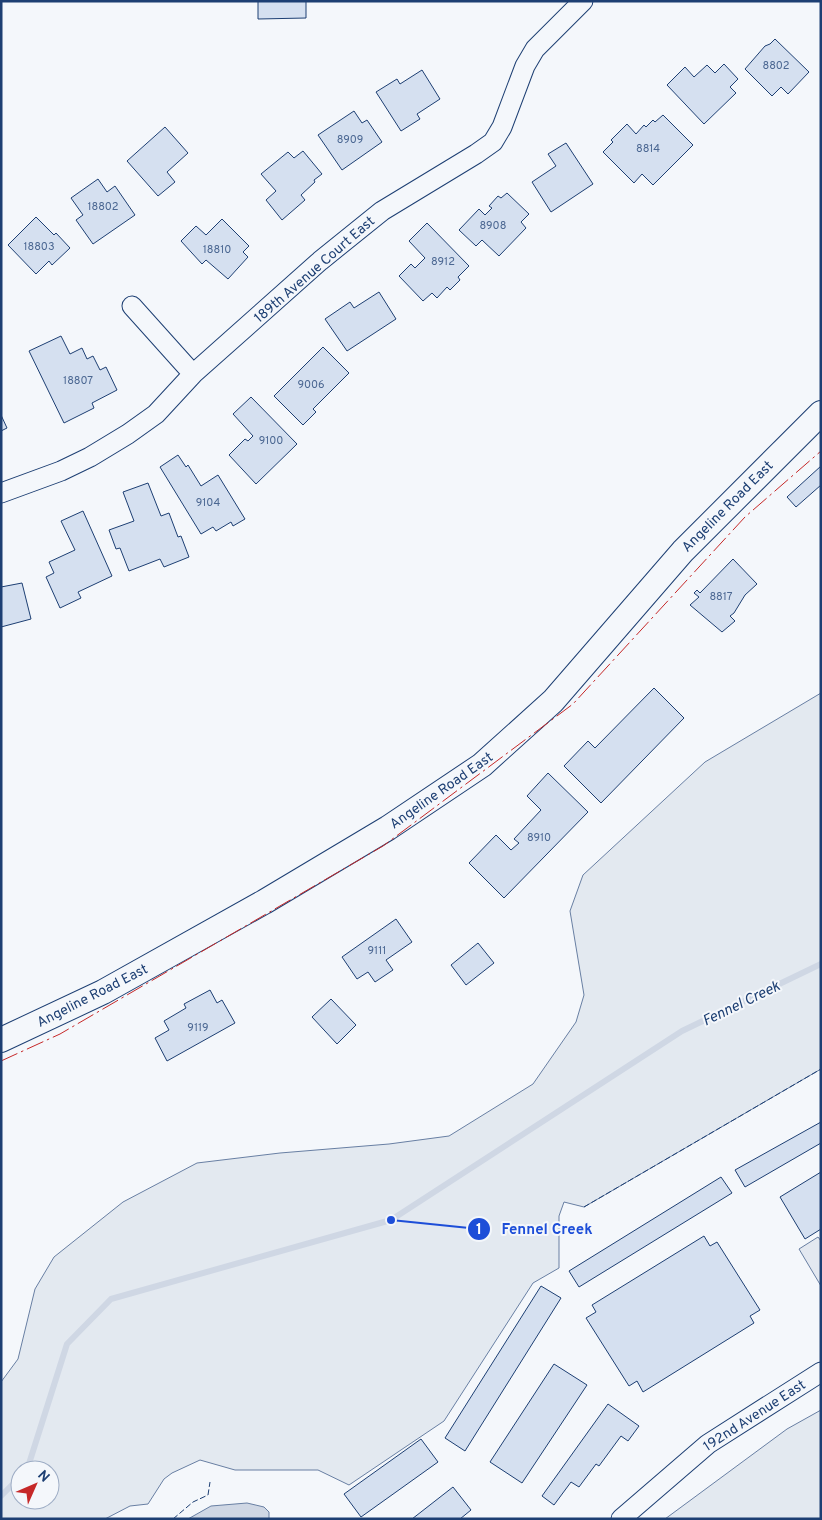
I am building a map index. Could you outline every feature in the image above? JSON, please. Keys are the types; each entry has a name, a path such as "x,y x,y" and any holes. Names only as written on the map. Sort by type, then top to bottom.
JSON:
{"street":[{"name":"189th Avenue Court East","path":"1,493 61,471 128,434 156,414 193,374 320,261 382,211 493,142 502,127 525,66 536,49 583,1"},
{"path":"132,306 193,374"},
{"name":"Angeline Road East","path":"1,1040 103,992 264,902 388,828 482,765 553,701 682,551 821,413"},
{"name":"192nd Avenue East","path":"622,1519 708,1444 821,1372"}],"shaded area":[{"path":"821,693 821,1069 584,1207 564,1202 559,1216 559,1268 533,1283 444,1421 349,1485 318,1470 235,1470 200,1460 172,1473 164,1479 148,1504 130,1506 105,1519 1,1519 1,1382 18,1359 35,1289 54,1257 123,1202 197,1163 280,1153 389,1144 449,1136 533,1084 576,1022 584,995 570,911 583,875 705,762"},
{"path":"818,1237 821,1241 821,1286 799,1249"},
{"path":"821,1410 821,1519 665,1519 787,1429"},
{"path":"247,1503 264,1507 269,1512 269,1519 188,1519 211,1506"}],"building":[{"path":"258,1 306,1 306,18 258,19"},
{"path":"775,39 809,72 788,94 781,87 772,96 745,69 765,46"},
{"path":"724,64 738,79 730,87 736,93 704,124 667,85 685,67 694,77 707,65 715,73"},
{"path":"422,70 440,99 417,114 420,119 401,131 376,92 397,79 400,84"},
{"path":"354,111 362,123 367,120 382,142 342,170 318,135"},
{"path":"663,115 693,145 653,185 642,174 634,183 603,152 613,142 611,140 627,124 636,134 644,125 646,127 653,120 655,122"},
{"path":"165,127 188,153 167,172 175,182 158,196 127,161"},
{"path":"566,143 593,184 551,212 532,182 556,166 548,154"},
{"path":"303,151 322,174 301,195 305,200 282,220 266,200 276,191 261,174 288,152 294,158"},
{"path":"98,179 107,192 115,186 135,215 93,244 76,220 83,215 71,198"},
{"path":"507,193 529,214 521,222 526,228 499,256 482,240 476,246 459,230 479,209 485,215 492,208 489,206 498,196 501,198"},
{"path":"36,217 54,235 56,233 70,248 52,265 49,261 36,274 8,245"},
{"path":"222,219 249,246 243,252 248,257 228,279 206,260 202,264 181,241 196,226 206,235"},
{"path":"427,223 469,266 458,277 460,280 450,290 447,287 437,298 432,293 423,301 399,276 411,264 415,268 425,258 409,241"},
{"path":"379,292 396,319 347,351 325,319 350,302 354,308"},
{"path":"61,336 70,354 82,348 87,359 93,356 100,370 106,367 117,390 92,403 94,408 64,423 29,351"},
{"path":"323,347 349,373 313,409 316,412 303,425 274,396"},
{"path":"251,397 297,444 256,484 229,455 245,439 248,441 253,436 233,414"},
{"path":"1,415 7,428 1,431"},
{"path":"178,455 186,467 188,465 201,486 218,475 245,519 233,526 231,522 216,531 213,527 201,534 160,467"},
{"path":"821,466 821,485 796,507 787,497"},
{"path":"148,483 161,516 169,513 178,537 181,536 189,557 164,567 160,559 129,571 120,548 116,549 109,530 134,521 123,492"},
{"path":"83,511 112,576 78,592 81,598 60,608 46,577 54,573 49,562 75,550 61,521"},
{"path":"733,559 757,584 745,595 734,613 730,616 735,621 722,632 690,605 699,597 694,593 697,590 700,593"},
{"path":"22,583 31,619 1,627 1,587"},
{"path":"654,688 684,718 601,803 564,766 588,741 595,748"},
{"path":"548,773 588,812 504,898 469,863 496,835 511,850 519,843 514,839 541,810 527,796"},
{"path":"396,919 412,942 386,960 393,970 375,982 368,972 357,979 342,957"},
{"path":"478,943 494,963 466,985 451,965"},
{"path":"210,990 217,1003 222,1000 235,1023 167,1061 155,1038 169,1030 164,1021 186,1008 184,1004"},
{"path":"331,999 356,1025 337,1044 312,1017"},
{"path":"821,1122 821,1143 745,1187 735,1170"},
{"path":"821,1172 821,1229 805,1239 780,1197"},
{"path":"721,1177 732,1193 579,1287 569,1271"},
{"path":"704,1236 710,1246 717,1242 760,1310 750,1316 754,1323 643,1392 637,1381 629,1386 586,1318 596,1312 592,1305"},
{"path":"541,1286 561,1298 465,1451 445,1438"},
{"path":"554,1364 587,1385 522,1483 490,1462"},
{"path":"608,1404 639,1426 628,1441 621,1436 599,1466 596,1464 579,1487 571,1482 554,1505 542,1496"},
{"path":"421,1439 438,1462 361,1517 344,1494"},
{"path":"453,1487 471,1510 460,1519 412,1519"}],"waterway":[{"name":"Fennel Creek","path":"30,1460 67,1344 111,1299 391,1220 682,1031 821,964"},
{"name":"Fennel Creek","path":"1,1496 10,1487"}],"fence":[{"path":"584,1207 821,1069"},
{"path":"173,1519 193,1502 208,1495 210,1482"}],"power":[{"path":"1,1061 60,1034 383,846 573,704 745,517 821,451"}],"place":[{"name":"Fennel Creek","path":"391,1220"}]}
